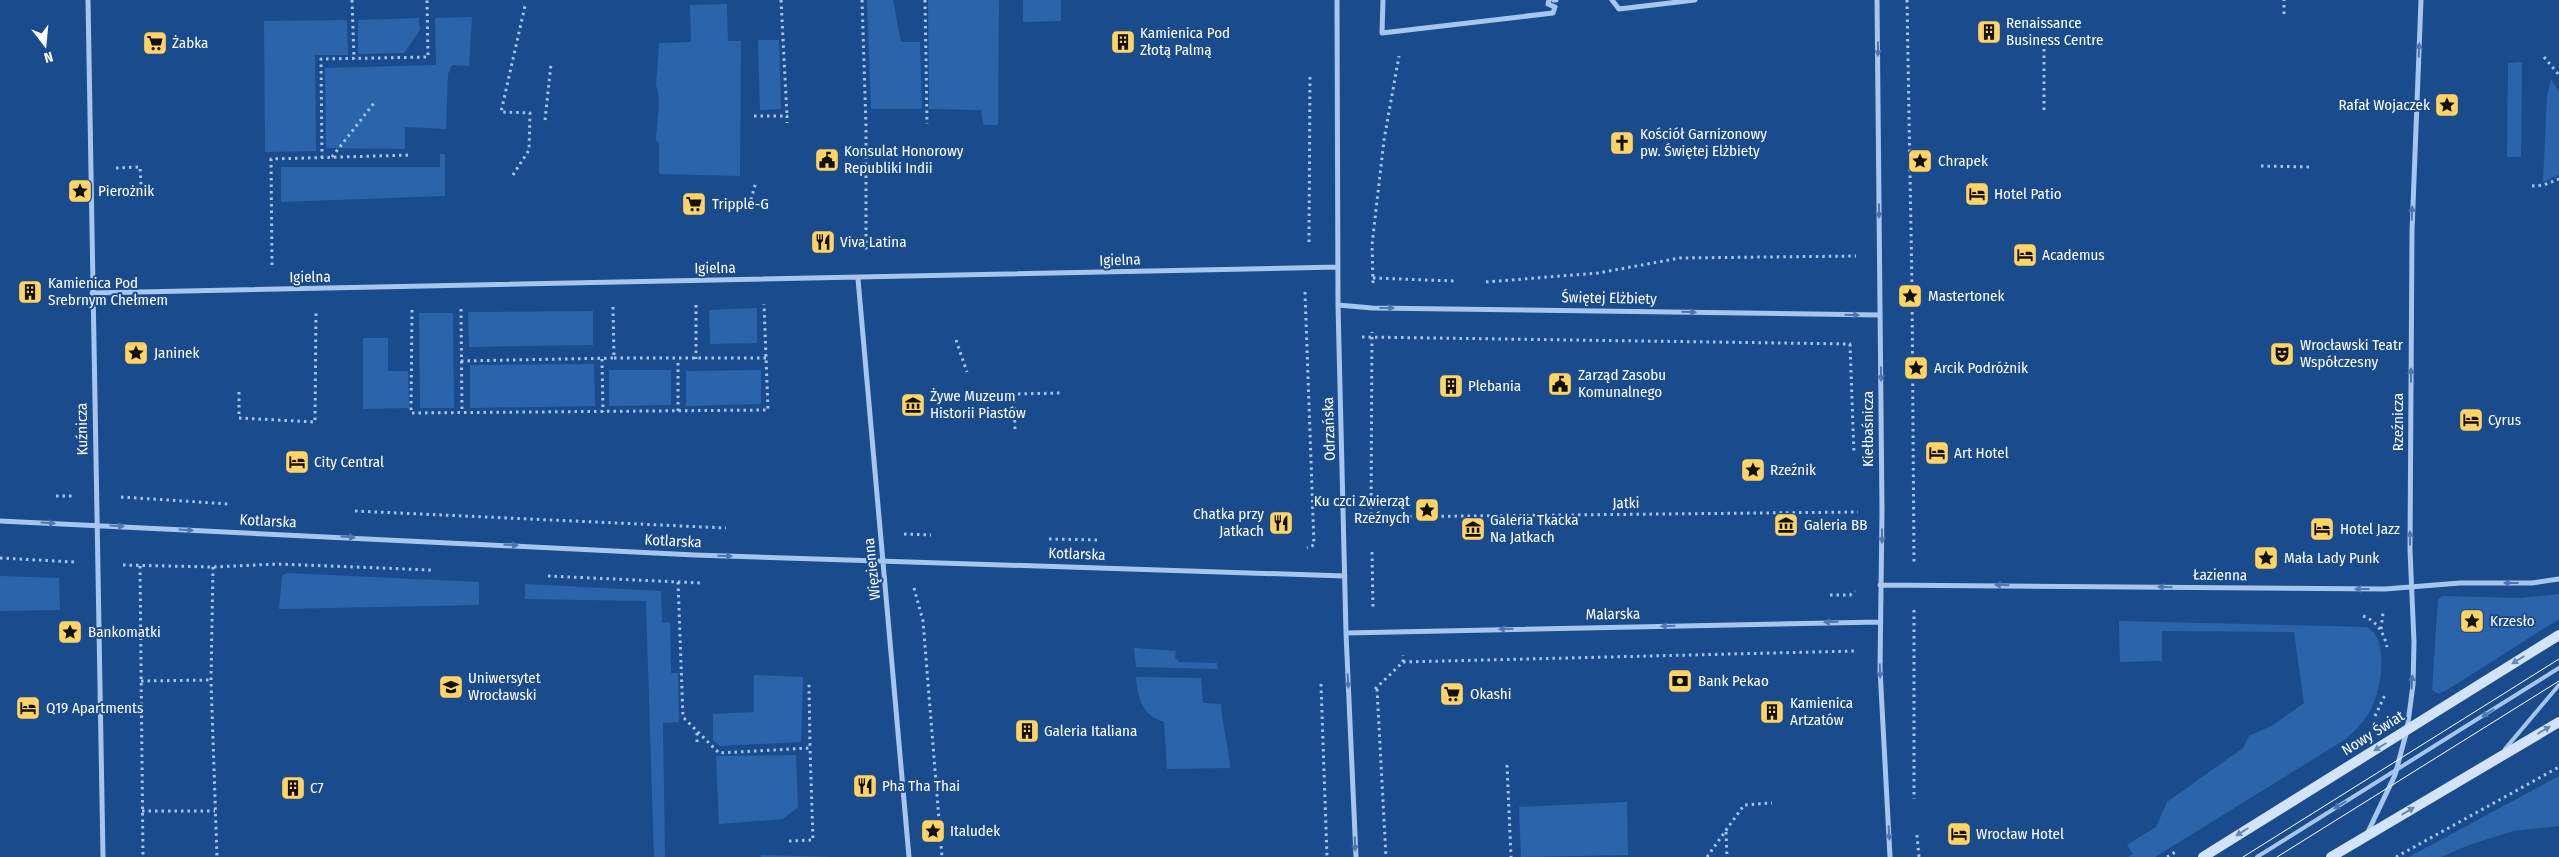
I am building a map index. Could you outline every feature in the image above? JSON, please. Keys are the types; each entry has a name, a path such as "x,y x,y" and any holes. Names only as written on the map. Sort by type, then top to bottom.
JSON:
{"street":[{"name":"Kuźnicza","path":"88,0 103,857"},
{"name":"Odrzańska","path":"1337,0 1338,305 1346,632 1356,857"},
{"path":"1383,0 1382,33 1553,13 1555,6 1548,4 1549,0"},
{"path":"1612,0 1619,9 1695,0"},
{"name":"Kiełbaśnicza","path":"1878,0 1882,512 1880,650 1890,857"},
{"name":"Rzeźnicza","path":"2366,836 2397,770 2407,730 2412,685 2412,231 2421,0"},
{"name":"Igielna","path":"92,293 1338,268"},
{"name":"Więzienna","path":"858,279 885,561 909,857"},
{"name":"Świętej Elżbiety","path":"1338,305 1372,308 1880,315"},
{"name":"Kotlarska","path":"0,521 676,554 1345,576"},
{"name":"Łazienna","path":"1880,584 2357,589 2460,583 2532,583 2559,579"},
{"name":"Malarska","path":"1346,632 1880,622"},
{"name":"Nowy Świat","path":"2203,857 2559,635"},
{"path":"2331,857 2559,722"}],"lane":[{"path":"2257,857 2559,668"},
{"path":"2499,757 2559,685"}],"path":[{"path":"352,0 354,59"},
{"path":"322,158 321,59 428,57 427,0"},
{"path":"781,0 787,123"},
{"path":"862,0 866,126 867,261"},
{"path":"925,0 927,124"},
{"path":"1907,0 1914,561"},
{"path":"2284,0 2284,14"},
{"path":"513,174 530,150 530,113 501,112 525,6"},
{"path":"2044,48 2044,110"},
{"path":"1399,54 1384,140 1372,245 1374,278 1460,282"},
{"path":"2544,58 2559,75"},
{"path":"545,120 551,64"},
{"path":"1299,548 1308,548 1314,545 1304,268 1304,253 1309,249 1310,68"},
{"path":"332,157 374,103"},
{"path":"754,116 787,116"},
{"path":"272,290 271,158 411,155"},
{"path":"2261,166 2313,167"},
{"path":"90,169 140,167 141,185"},
{"path":"2532,186 2544,185 2559,179"},
{"path":"749,206 756,182"},
{"path":"1479,283 1598,273 1680,258 1863,256"},
{"path":"696,297 696,359"},
{"path":"613,301 614,358"},
{"path":"412,306 411,414 768,410 764,303"},
{"path":"239,392 239,418 315,422 316,306"},
{"path":"461,306 462,413"},
{"path":"1371,526 1372,336 1850,344"},
{"path":"956,340 967,372"},
{"path":"461,361 766,358"},
{"path":"602,359 603,412"},
{"path":"678,359 678,411"},
{"path":"1015,429 1014,394 1062,393"},
{"path":"96,496 234,505"},
{"path":"353,510 736,529"},
{"name":"Jatki","path":"1371,517 1882,512"},
{"path":"903,534 933,535"},
{"path":"1043,538 1107,541"},
{"path":"1372,544 1373,608"},
{"path":"676,554 683,717 719,752 810,748"},
{"path":"0,558 140,566 278,564 437,570"},
{"path":"140,566 143,857"},
{"path":"214,566 211,680 216,857"},
{"path":"542,575 706,583"},
{"path":"914,588 924,587"},
{"path":"1914,805 1914,608 1924,608"},
{"path":"2359,614 2371,618 2381,629 2387,650"},
{"path":"923,621 938,840 942,857"},
{"path":"1386,857 1377,689 1403,662 1914,650"},
{"path":"141,682 211,680"},
{"path":"1321,681 1327,857"},
{"path":"789,841 813,840 809,684"},
{"path":"2370,723 2386,690"},
{"path":"697,732 697,742"},
{"path":"1507,765 1511,857"},
{"path":"2396,857 2559,767"},
{"path":"1707,857 1744,806 1772,803"},
{"path":"142,811 214,811"},
{"path":"1726,831 1728,857"},
{"path":"1916,831 1919,857"}],"shaded area":[{"path":"867,0 893,0 901,42 920,42 922,109 871,109"},
{"path":"928,0 999,0 998,125 983,125 981,110 929,109"},
{"path":"1023,0 1061,0 1061,21 1023,22"},
{"path":"727,4 728,41 741,41 740,176 659,174 659,142 656,141 659,97 656,86 659,43 691,42 690,5"},
{"path":"472,17 469,66 452,65 448,74 446,129 405,127 405,149 326,148 325,68 436,65 435,18"},
{"path":"419,18 420,30 404,53 358,54 358,20"},
{"path":"347,20 348,55 315,55 316,151 265,152 264,21"},
{"path":"758,40 779,40 781,109 760,110"},
{"path":"2522,62 2521,157 2507,157 2508,63"},
{"path":"2551,79 2559,92 2559,175 2543,182 2547,96"},
{"path":"440,154 445,154 445,196 281,202 281,167 440,167"},
{"path":"757,308 757,343 710,344 709,310"},
{"path":"593,311 593,345 469,347 468,312"},
{"path":"419,313 453,313 454,408 420,408"},
{"path":"363,338 388,338 388,371 408,371 409,408 363,409"},
{"path":"594,364 595,406 470,408 470,365"},
{"path":"609,370 671,370 671,405 609,406"},
{"path":"761,370 761,404 686,406 686,371"},
{"path":"287,573 479,582 479,605 279,609 282,576"},
{"path":"0,576 59,578 60,610 0,611"},
{"path":"525,584 661,591 662,622 670,623 671,673 678,673 679,722 663,723 665,857 654,857 646,601 525,599"},
{"path":"2559,594 2559,619 2447,690 2438,694 2432,690 2438,599 2443,596 2519,598"},
{"path":"2119,621 2367,627 2374,633 2379,642 2381,653 2380,678 2375,701 2360,725 2346,739 2155,857 2128,857 2133,854 2127,845 2156,827 2167,802 2243,748 2249,736 2273,725 2304,703 2294,632 2162,631 2162,661 2120,662"},
{"path":"1134,648 1176,651 1175,658 1179,662 1217,663 1218,669 1136,667"},
{"path":"754,675 803,677 801,742 720,746 713,740 713,714 754,712"},
{"path":"1136,677 1201,678 1203,703 1221,704 1230,768 1167,769 1164,722 1151,715 1142,705"},
{"path":"796,755 798,807 783,819 719,824 716,756"},
{"path":"2559,776 2559,826 2513,831 2469,845 2441,857 2409,857"},
{"path":"1627,802 1628,855 1521,857 1519,807"},
{"path":"761,855 835,857 761,857"}],"tram line":[{"path":"2243,857 2559,659"},
{"path":"2277,857 2559,681"}],"place":[{"name":"Renaissance Business Centre","path":"1989,32"},
{"name":"Kamienica Pod Złotą Palmą","path":"1123,42"},
{"name":"Żabka","path":"155,43"},
{"name":"Rafał Wojaczek","path":"2447,105"},
{"name":"Kościół Garnizonowy pw. Świętej Elżbiety","path":"1622,143"},
{"name":"Konsulat Honorowy Republiki Indii","path":"827,160"},
{"name":"Chrapek","path":"1920,161"},
{"name":"Pierożnik","path":"80,191"},
{"name":"Hotel Patio","path":"1977,194"},
{"name":"Tripple-G","path":"694,204"},
{"name":"Viva Latina","path":"823,242"},
{"name":"Academus","path":"2025,255"},
{"name":"Kamienica Pod Srebrnym Chełmem","path":"30,292"},
{"name":"Mastertonek","path":"1910,296"},
{"name":"Janinek","path":"136,353"},
{"name":"Wrocławski Teatr Współczesny","path":"2282,354"},
{"name":"Arcik Podróżnik","path":"1916,368"},
{"name":"Zarząd Zasobu Komunalnego","path":"1560,384"},
{"name":"Plebania","path":"1451,386"},
{"name":"Żywe Muzeum Historii Piastów","path":"913,405"},
{"name":"Cyrus","path":"2471,420"},
{"name":"Art Hotel","path":"1937,453"},
{"name":"City Central","path":"297,462"},
{"name":"Rzeźnik","path":"1753,470"},
{"name":"Ku czci Zwierząt Rzeźnych","path":"1427,510"},
{"name":"Chatka przy Jatkach","path":"1281,523"},
{"name":"Galeria BB","path":"1786,525"},
{"name":"Galeria Tkacka Na Jatkach","path":"1473,529"},
{"name":"Hotel Jazz","path":"2322,529"},
{"name":"Mała Lady Punk","path":"2266,558"},
{"name":"Krzesło","path":"2472,621"},
{"name":"Bankomatki","path":"70,632"},
{"name":"Bank Pekao","path":"1680,681"},
{"name":"Uniwersytet Wrocławski","path":"451,687"},
{"name":"Okashi","path":"1452,694"},
{"name":"Q19 Apartments","path":"28,708"},
{"name":"Kamienica Artzatów","path":"1772,712"},
{"name":"Galeria Italiana","path":"1027,731"},
{"name":"Pha Tha Thai","path":"865,786"},
{"name":"C7","path":"293,788"},
{"name":"Italudek","path":"933,831"},
{"name":"Wrocław Hotel","path":"1959,834"}]}
